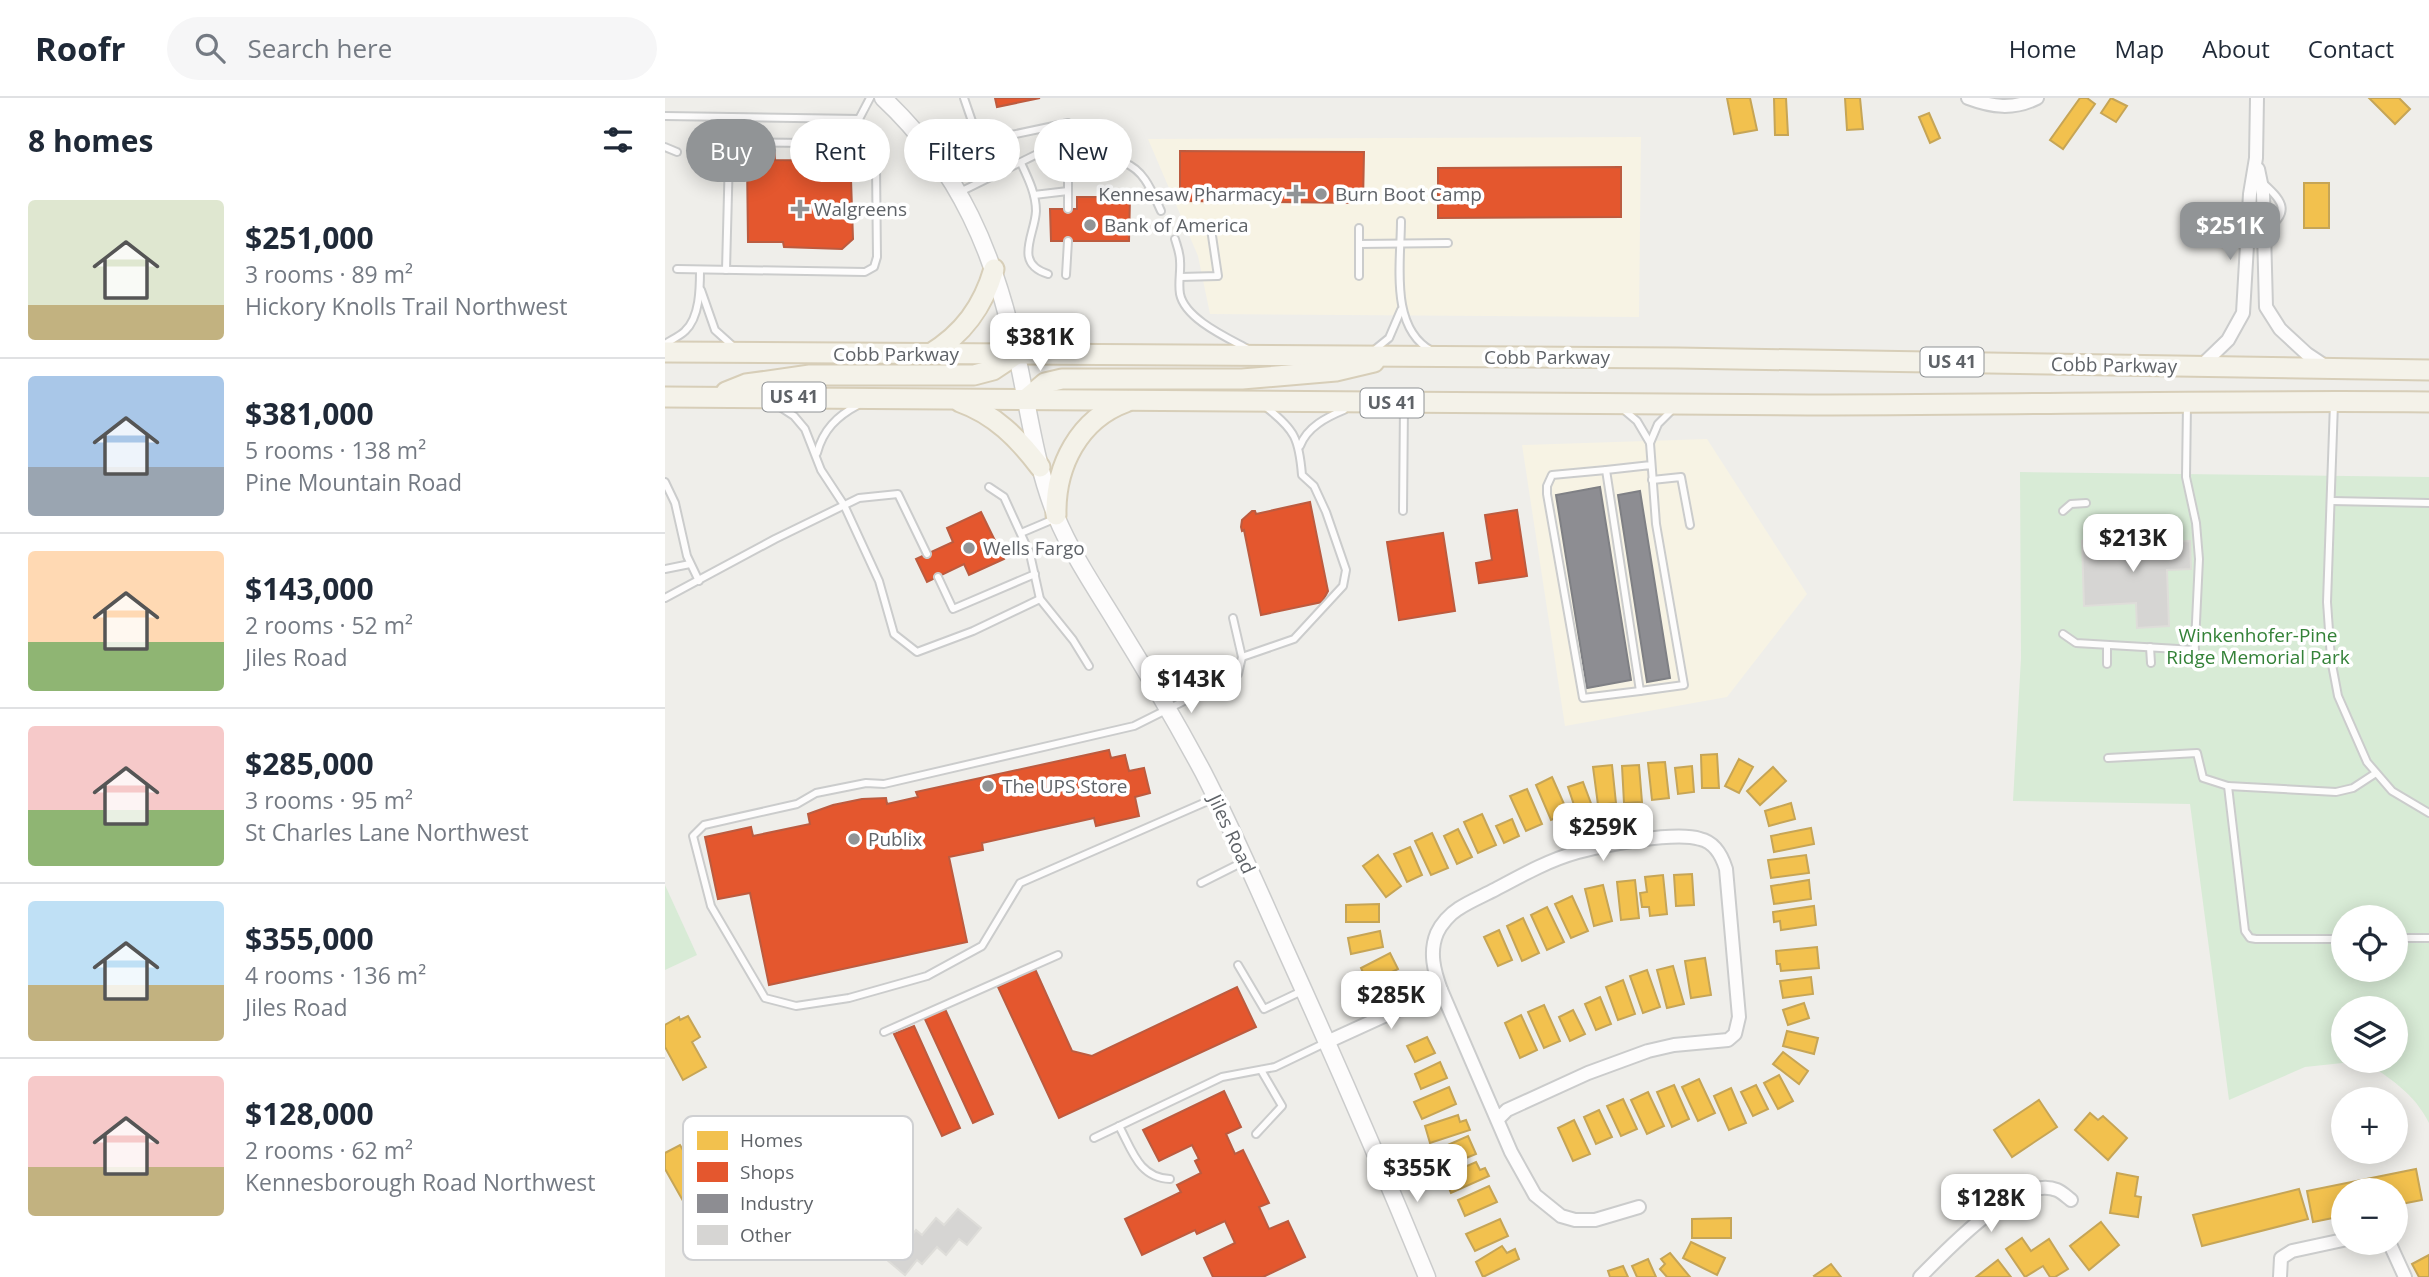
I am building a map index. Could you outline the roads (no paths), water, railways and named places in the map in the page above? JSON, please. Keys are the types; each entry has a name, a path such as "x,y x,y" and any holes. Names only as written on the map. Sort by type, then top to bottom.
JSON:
{"main road":[{"path":"930,354 961,330 978,310 994,269"},
{"name":"Cobb Parkway","path":"665,352 1446,356 2429,370"},
{"path":"716,397 747,384 810,375 974,375 1003,365 1017,354"},
{"path":"1026,399 1045,383 1062,379 1243,379 1350,369 1389,356"},
{"name":"Cobb Parkway","path":"665,397 1617,404 2429,402"},
{"path":"945,398 975,407 990,416 1016,438 1040,467"},
{"path":"1056,516 1055,500 1061,472 1081,432 1092,421 1132,400"}],"street":[{"name":"Jiles Road","path":"883,98 913,130 960,192 981,236 994,269 1017,354 1040,467 1056,516 1091,584 1168,711 1215,798 1304,990 1427,1277"},
{"path":"1968,98 2005,107 2026,104 2037,98"},
{"path":"2200,367 2228,340 2243,313 2250,194 2256,158 2257,98"},
{"path":"2256,158 2265,231 2265,300 2269,314 2280,329 2307,354 2331,369"},
{"path":"1497,1120 1507,1110 1588,1073 1648,1051 1674,1045 1720,1042 1728,1040 1734,1034 1739,1017 1737,969 1726,869 1723,859 1712,845 1701,839 1677,838 1577,852 1531,871 1456,910 1437,931 1432,949 1434,972 1441,990 1497,1120 1511,1152 1535,1195 1561,1216 1575,1220 1595,1220 1639,1207"},
{"path":"1327,1042 1441,990"},
{"path":"1920,1277 1962,1235 2012,1197 2038,1188 2057,1190 2071,1200"},
{"path":"2280,1277 2281,1258 2292,1251 2331,1243"},
{"path":"2395,1255 2405,1277"}],"lane":[{"path":"665,116 859,119 870,98"},
{"path":"964,98 975,130 992,139 1034,130"},
{"path":"665,147 677,152"},
{"path":"960,192 1034,156"},
{"path":"1021,163 1034,195 1036,212 1028,242 1029,257 1036,269 1048,274"},
{"path":"1132,166 1141,174 1161,211"},
{"path":"2260,181 2276,194 2282,204 2278,218 2265,231"},
{"path":"726,270 728,182"},
{"path":"677,269 865,272 874,267 877,257 876,182"},
{"path":"1068,182 1068,209"},
{"path":"1034,195 1068,191"},
{"path":"1401,221 1401,310 1406,325 1419,342 1446,356"},
{"path":"1359,228 1359,276"},
{"path":"1180,277 1218,276 1211,229"},
{"path":"1175,239 1180,261 1180,295 1189,309 1216,332 1257,355"},
{"path":"1066,275 1068,241"},
{"path":"1359,244 1448,243"},
{"path":"665,344 687,330 696,310 700,270"},
{"path":"700,288 715,330 741,352"},
{"path":"1360,356 1389,338 1401,310"},
{"path":"763,397 794,416 810,438 821,470 844,505 879,582 894,634 918,652 973,631 1040,599"},
{"path":"817,455 822,438 832,423 871,398"},
{"path":"2187,401 2186,477 2196,523 2199,583 2194,664"},
{"path":"2334,401 2327,602 2331,659 2338,696 2367,762 2392,791 2429,813"},
{"path":"1242,657 1294,639 1343,586 1346,570 1314,486 1302,475 1300,448 1293,434 1267,408 1256,402"},
{"path":"1300,448 1308,432 1316,425 1330,416 1366,402"},
{"path":"1403,511 1404,403"},
{"path":"1617,404 1637,421 1650,443"},
{"path":"1651,465 1552,475 1547,486 1583,698 1683,685 1656,524 1650,443 1664,416 1681,404"},
{"path":"1606,470 1640,691"},
{"path":"1652,480 1681,477 1690,525"},
{"path":"665,482 675,503 691,564 699,581"},
{"path":"989,487 1004,497 1021,533 1030,554 1040,599 1090,666"},
{"path":"665,598 859,498 898,494 927,554"},
{"path":"2332,501 2429,503"},
{"path":"2063,511 2071,504 2086,503"},
{"path":"1021,533 1056,516"},
{"path":"665,569 691,564"},
{"path":"938,577 953,610 1035,574"},
{"path":"1215,798 1020,883 982,946 927,976 849,998 796,1006 765,998 711,906 693,836 703,825 797,804 816,793 866,783 884,784 1134,726 1237,674 1242,657 1233,618"},
{"path":"2063,634 2076,643 2195,650"},
{"path":"2106,664 2107,645"},
{"path":"2150,647 2151,663"},
{"path":"2108,758 2197,753 2203,778 2228,786 2336,792 2353,788 2377,773"},
{"path":"2228,786 2245,931 2250,938 2256,939 2331,939"},
{"path":"1201,883 1245,861"},
{"path":"2408,938 2429,939"},
{"path":"884,1032 1058,955"},
{"path":"1238,965 1264,1009 1304,990"},
{"path":"1094,1138 1222,1077 1275,1067 1327,1042"},
{"path":"1256,1134 1282,1106 1261,1070"},
{"path":"1119,1126 1145,1172 1158,1179 1170,1179"}],"place":[{"name":"Kennesaw Pharmacy","path":"1296,194"},
{"name":"Burn Boot Camp","path":"1321,194"},
{"name":"Walgreens","path":"800,209"},
{"name":"Bank of America","path":"1090,225"},
{"name":"Wells Fargo","path":"969,548"},
{"name":"The UPS Store","path":"988,786"},
{"name":"Publix","path":"854,839"}],"park label":[{"name":"Winkenhofer-Pine Ridge Memorial Park","path":"2258,646"}]}
